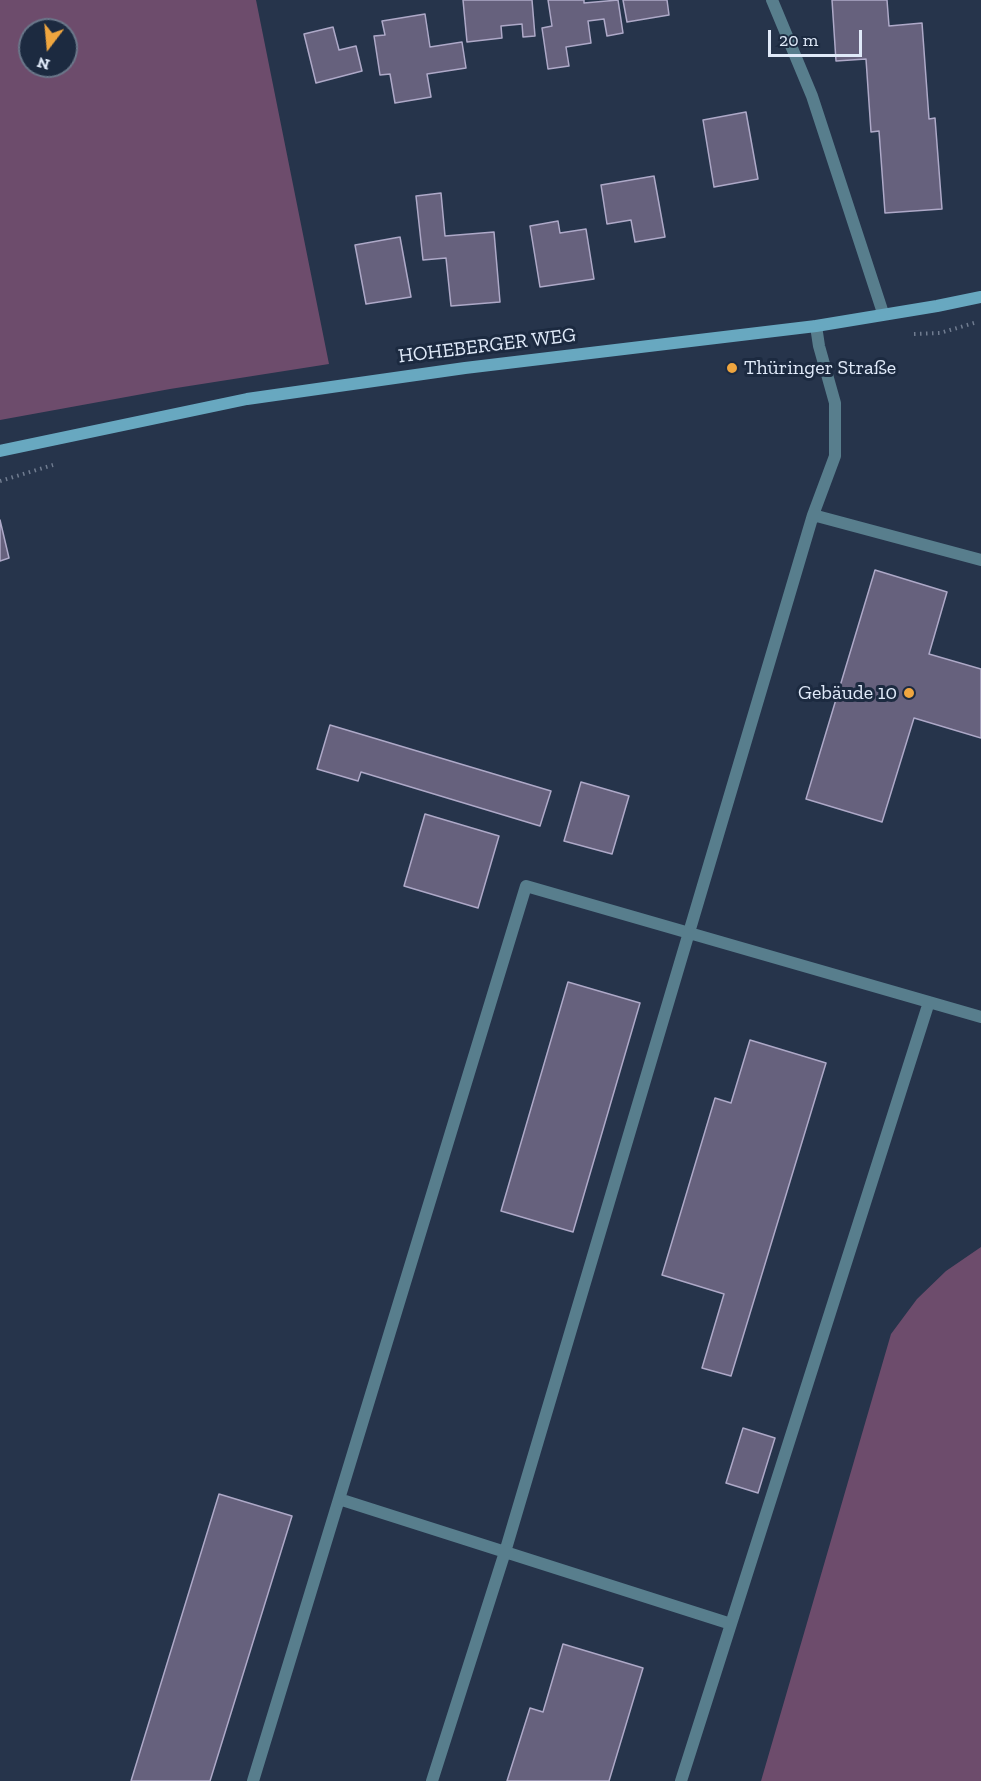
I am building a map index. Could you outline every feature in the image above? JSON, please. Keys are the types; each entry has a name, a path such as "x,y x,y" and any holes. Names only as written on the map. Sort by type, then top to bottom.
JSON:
{"street":[{"path":"772,0 812,96 883,314"},
{"name":"HOHEBERGER WEG","path":"0,451 247,399 465,368 816,326 981,297"},
{"path":"432,1781 505,1552 813,515 835,456 835,403 819,346 816,326"},
{"path":"813,515 981,560"},
{"path":"253,1781 526,886 981,1017"},
{"path":"681,1781 929,1002"},
{"path":"339,1499 731,1624"}],"path":[{"path":"904,335 940,333 981,322"},
{"path":"0,481 63,462"}],"shaded area":[{"path":"0,0 256,0 329,364 170,389 0,420"},
{"path":"981,1247 981,1781 761,1781 891,1334 917,1299 946,1271"}],"building":[{"path":"463,0 532,0 535,36 523,37 522,24 501,26 502,38 467,42"},
{"path":"548,0 584,0 584,3 618,0 623,33 607,36 604,19 588,21 591,43 566,47 569,66 548,69 542,28 552,26"},
{"path":"623,0 667,0 669,15 627,22"},
{"path":"832,0 887,0 889,26 922,23 929,119 935,118 942,209 885,213 879,131 871,132 866,59 836,61"},
{"path":"425,14 430,47 462,42 466,68 427,74 431,97 395,103 390,74 380,75 374,36 385,35 382,21"},
{"path":"333,27 339,50 356,46 362,71 316,83 304,34"},
{"path":"746,112 758,179 714,187 703,120"},
{"path":"654,176 665,237 635,242 631,220 607,224 601,185"},
{"path":"441,193 445,236 494,232 500,302 451,306 446,258 423,260 416,196"},
{"path":"558,221 560,233 586,229 594,279 540,287 530,226"},
{"path":"400,237 411,297 366,304 355,245"},
{"path":"0,520 9,558 0,561"},
{"name":"Gebäude 10","path":"875,570 947,592 929,654 981,669 981,738 914,718 882,822 806,799"},
{"path":"330,725 551,791 540,826 361,772 358,781 317,769"},
{"path":"581,782 629,796 612,854 564,841"},
{"path":"425,814 499,836 478,908 404,886"},
{"path":"568,982 640,1003 573,1232 501,1211"},
{"path":"750,1040 826,1063 731,1376 702,1368 724,1294 662,1275 715,1098 731,1103"},
{"path":"743,1428 775,1438 758,1493 726,1483"},
{"path":"219,1494 292,1516 210,1781 131,1781"},
{"path":"563,1644 643,1668 609,1781 507,1781 530,1708 543,1712"}],"place":[{"name":"Thüringer Straße","path":"732,368"},
{"name":"Gebäude 10","path":"909,693"}]}
